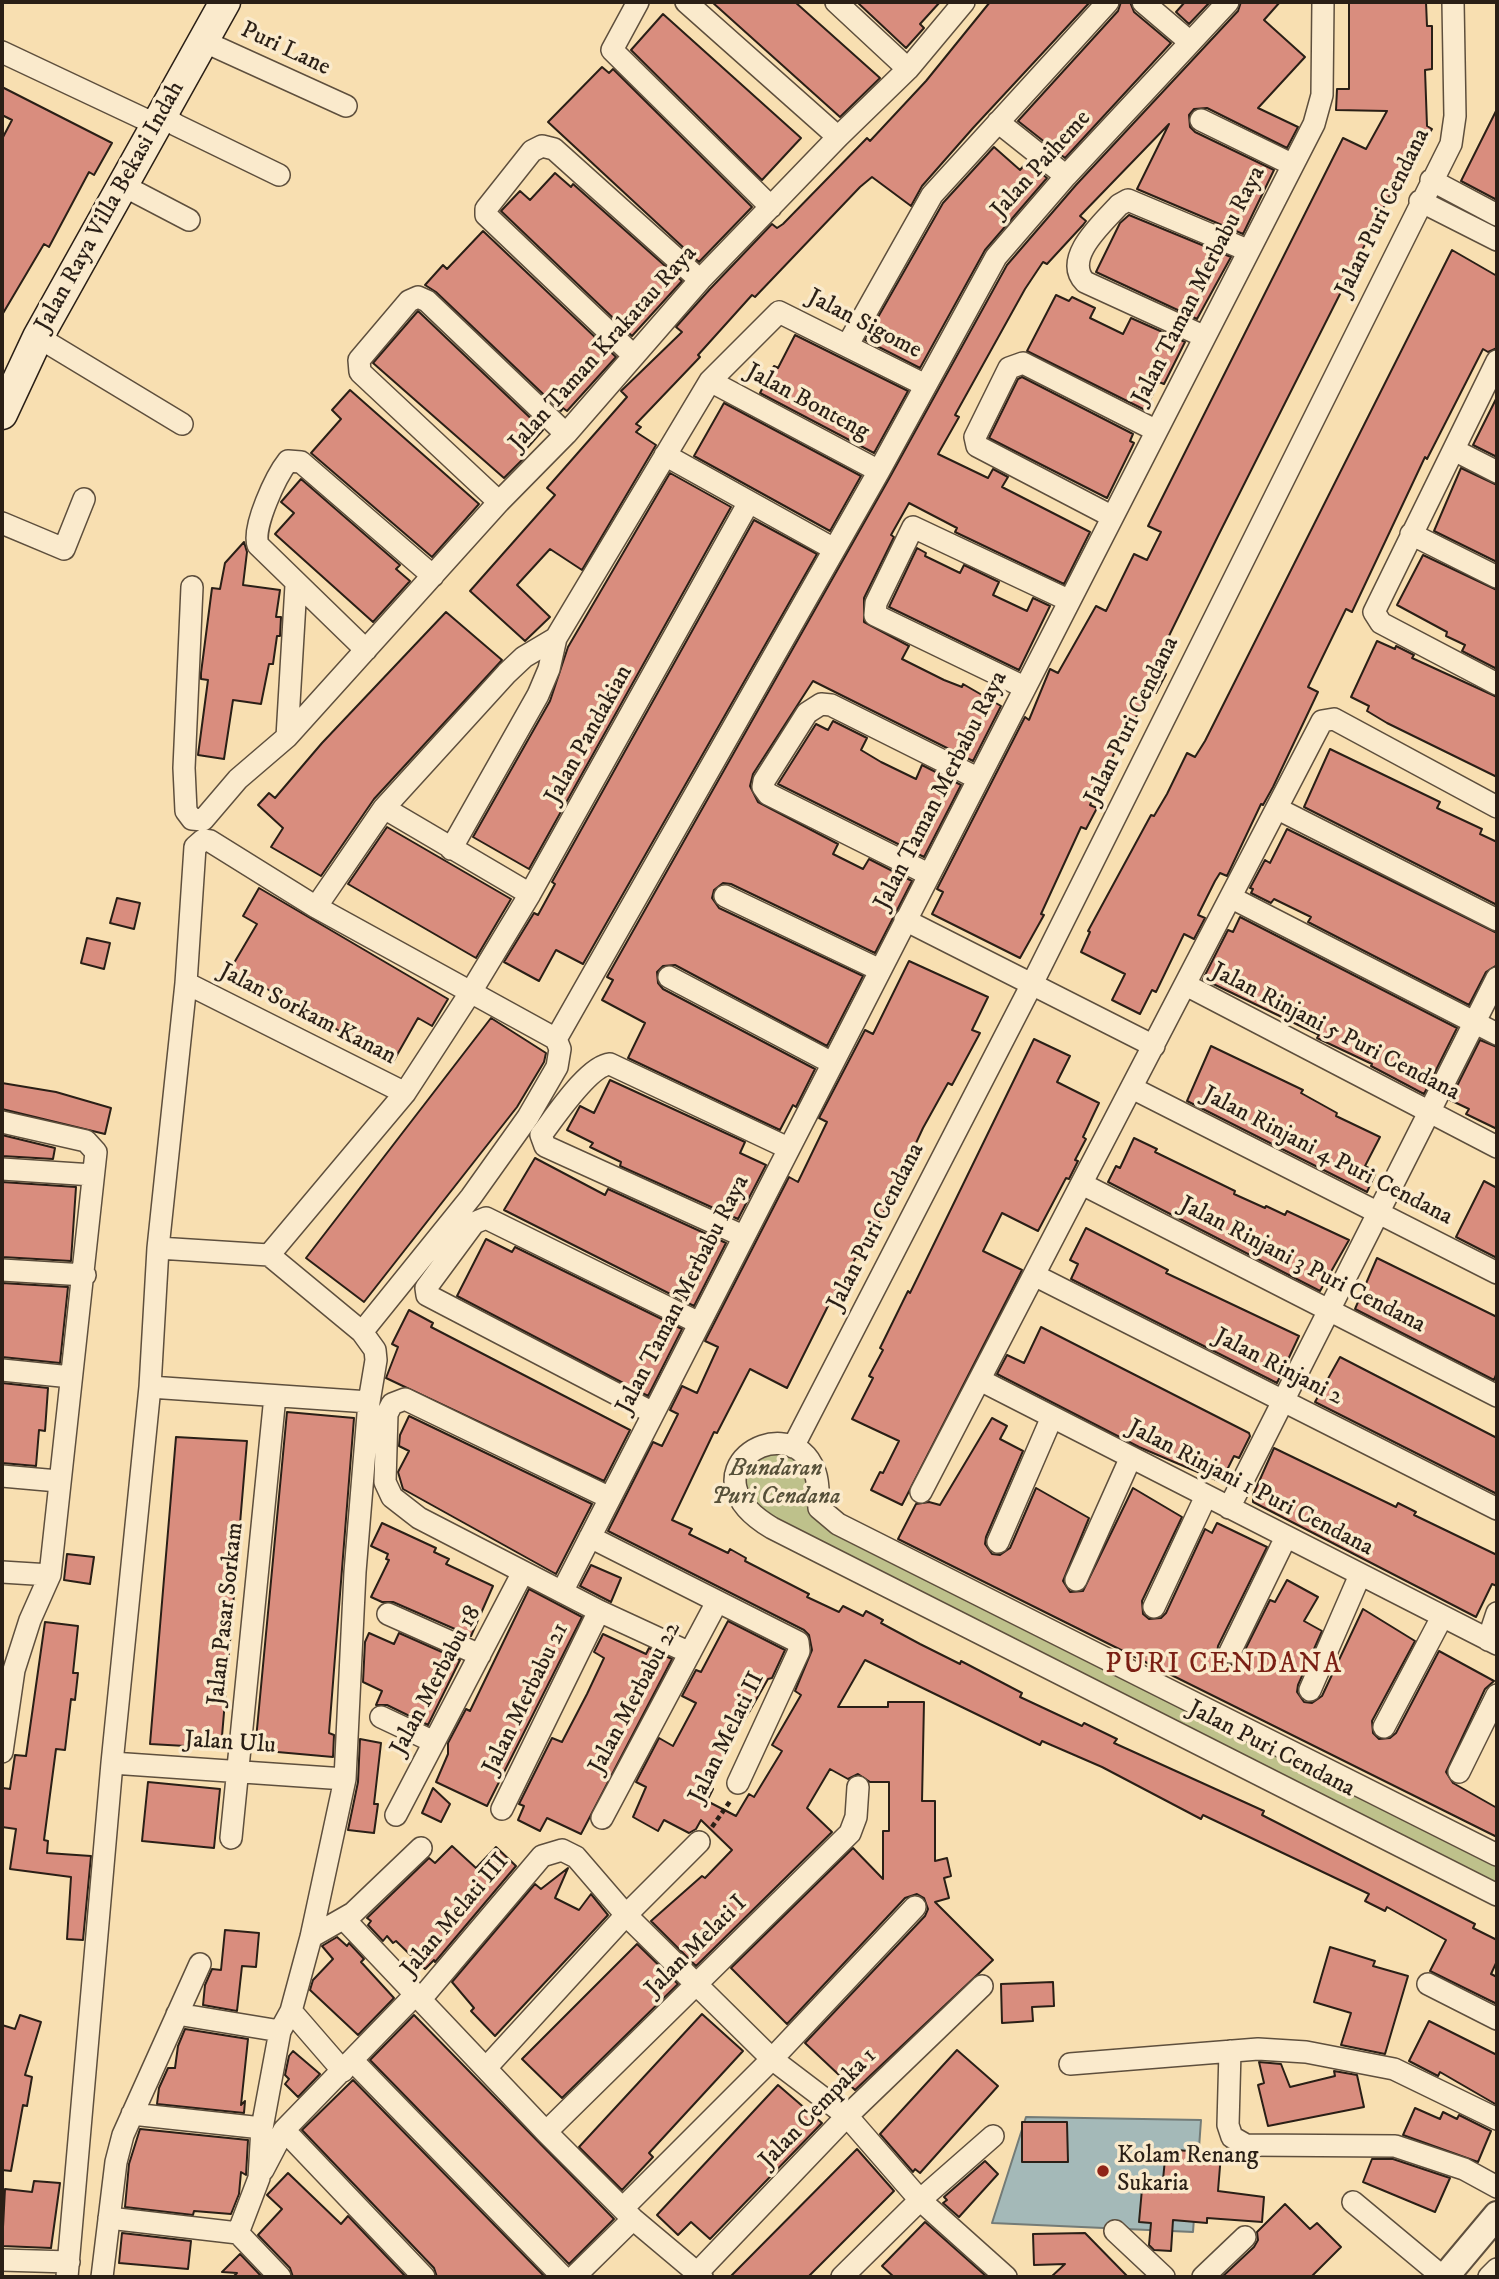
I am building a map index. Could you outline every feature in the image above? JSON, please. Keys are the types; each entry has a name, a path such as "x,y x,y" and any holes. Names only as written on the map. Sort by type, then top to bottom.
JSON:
{"main road":[{"name":"Jalan Raya Villa Bekasi Indah","path":"2,414 38,337 225,2"}],"street":[{"path":"686,2 838,137"},
{"path":"836,2 908,69"},
{"name":"Jalan Taman Krakatau Raya","path":"192,586 184,768 188,815 204,820 238,779 287,737 499,502 566,434 700,280 838,137 908,69 964,2"},
{"path":"847,346 922,209 941,183 1108,2"},
{"path":"1143,2 1190,42"},
{"name":"Jalan Paiheme","path":"556,1039 879,471 996,257 1066,176 1228,2"},
{"name":"Jalan Taman Merbabu Raya","path":"562,1592 1320,110 1323,2"},
{"name":"Jalan Puri Cendana","path":"793,1447 1032,984 1420,201 1451,144 1454,126 1453,2"},
{"path":"635,7 612,50 771,207"},
{"name":"Puri Lane","path":"203,41 345,106"},
{"path":"2,52 176,125 279,176"},
{"path":"1201,120 1291,164"},
{"path":"998,122 1066,176"},
{"path":"634,356 488,218 486,209 537,147 554,149 700,280"},
{"path":"1431,180 1497,215"},
{"path":"124,186 189,220"},
{"path":"1203,336 1082,280 1077,260 1121,203 1132,200 1247,250"},
{"path":"1420,201 1497,240"},
{"path":"499,502 360,372 359,360 409,301 422,298 566,434"},
{"name":"Jalan Sigome","path":"710,381 779,312 925,385"},
{"path":"38,337 182,424"},
{"path":"1497,362 1374,607 1375,616 1381,623 1497,684"},
{"path":"1111,516 977,446 975,437 992,399 1009,368 1023,363 1156,430"},
{"path":"451,849 538,695 549,669 556,638 710,381"},
{"name":"Jalan Bonteng","path":"710,381 879,471"},
{"path":"1454,450 1497,472"},
{"path":"664,455 834,550"},
{"path":"366,650 296,585 258,545 257,535 266,505 285,465 297,460 433,576"},
{"path":"2,523 64,549 84,499"},
{"name":"Jalan Pandakian","path":"269,1255 405,1093 472,990 530,894 749,502"},
{"path":"1024,687 875,615 876,603 914,527 1068,600"},
{"path":"1411,534 1497,577"},
{"path":"287,737 296,585"},
{"path":"316,907 384,808 507,673 524,657 556,638"},
{"path":"928,874 764,791 764,782 807,713 815,706 827,704 977,778"},
{"path":"921,1492 1232,898 1319,725 1325,719 1334,719 1497,807"},
{"path":"384,808 530,894"},
{"path":"1278,809 1497,920"},
{"path":"2,2260 68,2270 112,1763 150,1387 158,1248 186,983 195,847 198,842 210,841 316,907 472,990 556,1039 559,1049 557,1066 528,1117 471,1196 362,1332"},
{"path":"725,896 880,970"},
{"path":"1232,898 1497,1034"},
{"path":"905,920 1154,1046"},
{"path":"668,977 832,1063"},
{"path":"1229,1508 1497,978"},
{"name":"Jalan Sorkam Kanan","path":"186,983 405,1093"},
{"name":"Jalan Rinjani 5 Puri Cendana","path":"1186,985 1497,1147"},
{"path":"743,1236 545,1146 541,1135 568,1098 603,1065 615,1065 789,1148"},
{"name":"Jalan Rinjani 4 Puri Cendana","path":"1132,1088 1497,1273"},
{"path":"2,1122 89,1143 96,1152 85,1275 58,1481 50,1575 8,1670 2,1752"},
{"path":"2,1169 93,1175"},
{"name":"Jalan Rinjani 3 Puri Cendana","path":"1082,1184 1497,1396"},
{"path":"653,1413 427,1295 426,1288 477,1219 486,1218 699,1323"},
{"path":"158,1248 269,1255 362,1332 375,1350 355,1572 345,1779 311,1937 291,2011 280,2031 262,2127 259,2178"},
{"path":"2,1270 85,1275"},
{"name":"Jalan Rinjani 2","path":"1034,1275 1497,1508"},
{"path":"2,1370 71,1377"},
{"name":"Jalan Rinjani 1 Puri Cendana","path":"980,1380 1492,1642"},
{"path":"150,1387 369,1402"},
{"name":"Jalan Pasar Sorkam","path":"231,1838 275,1395"},
{"path":"610,1498 405,1399 392,1404 387,1414 386,1482 392,1497 419,1518 599,1611 690,1653"},
{"path":"999,1542 1052,1417"},
{"name":"Jalan Puri Cendana","path":"1497,1856 838,1524 819,1508 815,1472 803,1453 793,1447 771,1443 759,1446 742,1461 735,1483 737,1494 741,1505 757,1519 1497,1895"},
{"path":"1076,1580 1131,1457"},
{"path":"2,1476 58,1481"},
{"path":"1154,1607 1206,1496"},
{"path":"1230,1652 1286,1537"},
{"path":"590,1538 717,1602"},
{"path":"2,1572 50,1575"},
{"name":"Jalan Merbabu 18","path":"396,1815 523,1572"},
{"path":"1310,1690 1360,1575"},
{"name":"Jalan Merbabu 22","path":"602,1818 717,1602"},
{"name":"Jalan Melati II","path":"717,1602 794,1638 799,1647 738,1783"},
{"name":"Jalan Merbabu 21","path":"502,1809 599,1611"},
{"path":"1492,1642 1497,1613"},
{"path":"388,1614 480,1656"},
{"path":"1384,1727 1442,1617"},
{"path":"1459,1772 1497,1695"},
{"path":"381,1717 434,1742"},
{"path":"1243,1764 1258,1736"},
{"name":"Jalan Ulu","path":"112,1763 345,1779"},
{"name":"Jalan Melati I","path":"547,2132 849,1833 856,1817 858,1787"},
{"name":"Jalan Melati II","path":"486,2068 626,1915 699,1842"},
{"path":"1461,1877 1477,1845"},
{"path":"311,1937 344,1919 421,1848"},
{"name":"Jalan Melati III","path":"344,1919 417,1998 533,1865 551,1851 562,1850 576,1857 626,1915"},
{"path":"574,2277 629,2213 915,1907"},
{"path":"626,1915 772,2059 847,2116 920,2200 1006,2277"},
{"path":"102,2277 116,2162 132,2114 200,1965"},
{"path":"1428,1984 1497,2019"},
{"name":"Jalan Cempaka 1","path":"699,2275 847,2116 982,1986"},
{"path":"238,2233 259,2178 284,2130 417,1998 629,2213 699,2275"},
{"path":"291,2011 564,2277"},
{"path":"177,2014 280,2031"},
{"path":"1070,2064 1258,2049 1306,2052 1394,2069 1497,2119"},
{"path":"1230,2051 1228,2125 1233,2137 1246,2145 1395,2146 1464,2169 1497,2187"},
{"path":"132,2114 262,2127"},
{"path":"284,2130 422,2277"},
{"path":"852,2274 920,2200 993,2136"},
{"path":"1353,2202 1444,2277 1497,2215"},
{"path":"109,2218 238,2233 280,2277"},
{"path":"1115,2231 1164,2277"},
{"path":"1203,2277 1245,2237"},
{"path":"1489,2277 1497,2269"}],"path":[{"name":"Jalan Melati II","path":"699,1842 715,1824 738,1783"}],"green space":[{"name":"Bundaran Puri Cendana","path":"750,1453 803,1453 819,1508 1497,1855 1497,1895 756,1519 737,1471"}],"shaded area":[{"name":"Kolam Renang Sukaria","path":"1026,2117 1201,2120 1193,2232 992,2223"}],"building":[{"path":"712,2 795,2 880,78 840,117"},
{"path":"857,2 940,2 920,24 924,28 906,48"},
{"path":"990,2 1090,2 922,186 911,206 872,177 755,297 752,295 698,355 700,357 636,424 641,427 636,432 656,445 582,570 550,549 517,585 550,617 525,641 470,591 555,495 547,488 627,397 621,391 682,332 676,327 772,224 777,228 783,224 867,138 870,141 926,81"},
{"path":"1121,2 1130,2 1134,12 1171,43 1065,158 1018,121 1118,11"},
{"path":"1185,2 1210,2 1189,24 1176,12"},
{"path":"1241,2 1280,2 1264,20 1305,57 1258,108 1298,127 1287,148 1207,108 1194,109 1189,115 1190,127 1195,132 1274,170 1243,234 1137,189 1169,124 1080,216 1086,221 1083,225 1047,264 1043,262 1025,289 955,415 959,417 938,454 988,478 993,469 1008,477 1002,487 1090,532 1064,584 955,532 957,528 909,503 891,535 894,537 864,598 864,622 909,646 902,659 944,680 962,687 963,684 1001,706 973,761 813,681 753,774 750,786 758,802 838,844 833,854 863,869 869,859 912,881 875,953 731,884 723,883 714,890 712,898 719,908 863,976 827,1046 675,965 663,966 657,972 658,983 663,989 815,1069 796,1107 793,1105 780,1130 628,1058 645,1023 602,1000 613,980 607,977 1007,265 1076,185 1238,11"},
{"path":"1349,2 1426,2 1427,26 1432,26 1432,69 1425,70 1427,126 1432,129 1411,163 1407,161 1218,536 1164,646 1170,649 1159,671 1166,674 1156,693 1149,690 1135,719 1131,717 1090,805 1097,808 1086,829 1081,827 1041,914 1044,915 1020,958 932,914 943,892 937,889 1025,717 1029,720 1050,669 1058,673 1096,606 1106,611 1134,554 1147,560 1161,532 1148,526 1343,138 1366,149 1387,111 1336,110 1337,89 1349,89"},
{"path":"663,14 801,138 762,180 631,50"},
{"path":"602,67 609,73 613,69 752,207 699,262 548,122"},
{"path":"2,87 112,143 94,175 89,172 49,247 44,244 2,315 2,139 12,120 2,115"},
{"path":"1497,109 1497,200 1461,181"},
{"path":"994,147 1020,170 1027,162 1047,178 985,250 920,368 865,340 943,203"},
{"path":"555,173 571,187 573,184 682,281 632,336 501,211 520,191 530,200"},
{"path":"1129,215 1231,257 1197,319 1096,272 1120,223"},
{"path":"483,231 616,357 567,411 563,408 561,411 436,292 425,285 443,265 447,269"},
{"path":"1452,250 1497,276 1497,348 1488,352 1483,349 1427,459 1425,457 1352,612 1346,609 1308,687 1318,692 1227,876 1220,873 1215,881 1198,915 1205,918 1194,939 1184,934 1156,992 1152,990 1140,1014 1112,1000 1125,974 1081,952 1090,932 1088,931 1151,815 1154,816 1167,794 1187,753 1195,757 1205,741"},
{"path":"1056,295 1069,301 1072,297 1095,308 1090,318 1123,334 1131,318 1185,342 1164,384 1159,382 1145,410 1027,351"},
{"path":"418,311 543,430 520,456 523,459 504,478 373,363"},
{"path":"795,335 908,391 874,453 760,393 774,366 778,368"},
{"path":"1022,377 1133,434 1130,441 1134,443 1107,498 989,438 1018,379"},
{"path":"350,390 479,504 432,557 311,453 341,419 332,410"},
{"path":"1497,397 1497,457 1473,445"},
{"path":"724,403 861,476 830,531 694,456"},
{"path":"1461,468 1497,485 1497,562 1434,531"},
{"path":"670,473 731,507 529,869 473,837 550,701 568,647"},
{"path":"301,479 400,565 396,569 410,581 373,622 275,534 294,513 281,502"},
{"path":"754,520 817,554 583,964 556,950 539,981 504,962 534,913 538,915 555,884 552,882"},
{"path":"244,542 247,552 243,585 280,590 276,617 281,617 280,636 277,636 273,664 269,664 261,704 233,700 224,759 198,755 208,680 201,679 201,673 212,588 220,589 225,563"},
{"path":"917,548 926,553 925,556 960,573 964,565 999,582 993,595 1027,611 1033,598 1050,606 1019,670 889,607"},
{"path":"1423,555 1497,590 1497,669 1462,651 1465,645 1446,636 1447,632 1397,605"},
{"path":"446,612 502,660 374,799 321,876 271,847 283,828 258,805 269,793 275,798 322,743"},
{"path":"1377,641 1395,649 1396,646 1414,655 1412,658 1497,697 1497,777 1387,723 1367,711 1369,706 1351,697"},
{"path":"833,721 867,738 861,750 881,762 916,779 922,765 961,785 924,857 778,784 816,724 828,730"},
{"path":"1330,749 1440,802 1437,808 1482,829 1480,834 1497,842 1497,905 1304,807"},
{"path":"387,827 511,899 476,958 348,884"},
{"path":"1287,829 1497,933 1497,965 1486,972 1469,1005 1308,922 1311,917 1274,899 1271,903 1251,893 1253,889 1250,888 1265,860 1270,863"},
{"path":"259,888 448,999 432,1026 418,1018 393,1062 231,968 257,924 243,916"},
{"path":"117,898 140,903 134,929 110,923"},
{"path":"1240,917 1457,1028 1424,1094 1371,1066 1372,1064 1317,1038 1319,1035 1203,979 1228,930 1233,932"},
{"path":"87,938 110,943 104,969 81,963"},
{"path":"909,961 988,997 972,1030 980,1033 952,1085 948,1083 923,1128 875,1231 859,1259 856,1257 839,1291 836,1290 787,1388 750,1369 717,1433 714,1432 672,1520 692,1529 689,1534 728,1553 730,1549 746,1558 745,1561 809,1594 807,1597 839,1612 843,1606 863,1616 866,1611 883,1620 881,1623 920,1644 960,1664 961,1661 1022,1693 1020,1697 1082,1726 1084,1723 1117,1739 1114,1743 1264,1811 1262,1815 1475,1924 1473,1928 1497,1940 1497,1961 1491,1974 1497,1977 1497,2004 1430,1971 1446,1940 1387,1907 1385,1911 1365,1901 1369,1894 1203,1815 1201,1819 1102,1767 1042,1741 1040,1745 865,1660 838,1707 888,1707 888,1702 924,1702 922,1801 935,1801 935,1861 947,1858 951,1876 944,1878 949,1898 935,1902 993,1960 855,2090 805,2043 925,1916 928,1909 924,1898 917,1894 905,1898 787,2024 731,1968 853,1848 883,1879 883,1831 889,1831 889,1782 870,1782 858,1774 848,1779 830,1769 807,1808 832,1832 696,1966 651,1921 702,1876 705,1878 732,1850 701,1820 696,1829 689,1833 664,1820 658,1831 633,1817 646,1787 636,1782 659,1738 673,1746 696,1703 682,1696 696,1670 701,1672 728,1621 785,1650 772,1678 768,1679 707,1786 713,1789 707,1801 736,1816 749,1794 754,1797 782,1751 772,1745 801,1695 795,1691 812,1650 809,1635 804,1630 608,1531 653,1442 662,1446 678,1414 670,1410 682,1386 697,1393 718,1347 705,1341 789,1177 798,1182 827,1122 819,1118 865,1030 873,1034"},
{"path":"491,1018 546,1053 544,1062 517,1107 364,1302 306,1258"},
{"path":"1034,1039 1070,1056 1057,1082 1099,1103 1083,1137 1086,1139 1075,1160 1078,1161 1038,1231 1002,1213 983,1251 1022,1270 902,1505 871,1490 899,1441 852,1419 873,1378 869,1376 883,1350 880,1348 908,1291 910,1293"},
{"path":"1480,1040 1497,1047 1497,1129 1466,1114 1469,1109 1450,1100"},
{"path":"1211,1046 1303,1090 1301,1093 1337,1113 1336,1116 1380,1137 1365,1166 1376,1172 1367,1192 1187,1101"},
{"path":"610,1080 745,1142 740,1153 766,1165 738,1219 620,1166 621,1162 590,1147 593,1143 567,1130 580,1106 594,1113"},
{"path":"2,1083 56,1092 111,1108 105,1134 2,1109"},
{"path":"2,1135 55,1148 53,1159 2,1156"},
{"path":"1134,1138 1157,1149 1155,1152 1235,1191 1234,1194 1285,1215 1287,1211 1349,1240 1320,1291 1108,1182 1116,1166 1120,1168"},
{"path":"535,1158 605,1195 608,1189 726,1243 694,1306 504,1210"},
{"path":"1484,1181 1497,1188 1497,1258 1456,1237"},
{"path":"2,1182 76,1187 71,1261 2,1257"},
{"path":"1086,1228 1168,1270 1166,1273 1299,1336 1277,1383 1071,1279 1078,1264 1070,1260"},
{"path":"486,1239 512,1252 515,1247 682,1329 648,1396 457,1296"},
{"path":"1377,1258 1497,1317 1497,1372 1494,1380 1355,1309"},
{"path":"2,1283 68,1287 60,1363 2,1357"},
{"path":"409,1310 433,1323 431,1327 630,1430 604,1481 386,1378 398,1347 392,1344"},
{"path":"1041,1327 1249,1433 1239,1458 1234,1456 1221,1482 1139,1447 997,1374 1007,1355 1024,1363"},
{"path":"1340,1357 1497,1438 1497,1494 1315,1402"},
{"path":"2,1383 48,1388 45,1431 39,1430 36,1466 2,1463"},
{"path":"287,1412 354,1418 329,1733 334,1735 333,1757 255,1750"},
{"path":"409,1416 592,1504 556,1574 403,1489 398,1472 409,1451 399,1446 400,1435"},
{"path":"992,1418 1007,1426 1000,1439 1023,1451 986,1537 985,1544 992,1554 1000,1555 1010,1548 1036,1488 1089,1518 1063,1581 1070,1592 1083,1591 1133,1488 1182,1517 1142,1601 1143,1614 1149,1619 1161,1618 1166,1613 1205,1529 1212,1533 1217,1523 1267,1547 1218,1646 1217,1654 1224,1663 1232,1665 1241,1658 1270,1600 1275,1602 1287,1580 1318,1597 1304,1621 1322,1631 1298,1685 1297,1692 1304,1702 1312,1703 1322,1696 1363,1609 1415,1641 1372,1721 1373,1733 1379,1739 1390,1738 1396,1733 1439,1651 1494,1681 1485,1689 1446,1772 1453,1783 1497,1808 1497,1837 898,1539 916,1504 929,1502 940,1505"},
{"path":"176,1437 247,1441 221,1748 150,1744"},
{"path":"1274,1448 1396,1507 1398,1503 1416,1512 1414,1515 1497,1555 1497,1586 1492,1584 1476,1617 1253,1502 1253,1495"},
{"path":"382,1523 436,1548 434,1552 449,1559 446,1564 493,1586 471,1636 393,1602 382,1602 371,1597 389,1560 386,1559 388,1554 371,1546"},
{"path":"67,1554 94,1557 90,1584 64,1580"},
{"path":"591,1565 621,1578 611,1602 580,1586"},
{"path":"529,1589 582,1617 487,1806 436,1782 448,1754 448,1743 466,1709 470,1711"},
{"path":"45,1622 78,1626 73,1673 78,1673 75,1700 71,1699 65,1750 56,1749 44,1840 48,1841 47,1853 91,1856 83,1940 67,1939 71,1877 10,1869 16,1829 2,1827 3,1788 10,1789 15,1755 26,1756"},
{"path":"369,1633 394,1644 399,1633 460,1660 428,1725 387,1705 376,1705 382,1691 363,1682 365,1642"},
{"path":"603,1634 646,1654 649,1648 672,1659 581,1834 547,1818 540,1831 518,1820 524,1806 519,1804 552,1738 562,1742 587,1694 604,1658 594,1652"},
{"path":"360,1739 381,1743 374,1804 378,1804 374,1833 348,1830 358,1782"},
{"path":"148,1782 220,1789 214,1848 142,1841"},
{"path":"433,1788 450,1804 441,1822 422,1813"},
{"path":"452,1846 476,1868 496,1847 516,1866 435,1962 434,1960 425,1969 396,1941 393,1943 387,1936 383,1941 368,1925 371,1921 367,1918 429,1858 435,1863"},
{"path":"568,1868 555,1898 579,1910 591,1894 608,1915 495,2036 471,2011 474,2008 452,1982 535,1884 541,1889"},
{"path":"225,1930 259,1933 256,1967 242,1966 237,2011 203,2005 205,1985 212,1969 221,1970"},
{"path":"337,1937 347,1946 349,1943 364,1959 361,1962 394,1998 358,2035 310,1990 313,1980 333,1959 322,1946"},
{"path":"637,1944 678,1984 562,2098 522,2059"},
{"path":"1330,1947 1375,1961 1373,1966 1408,1976 1385,2054 1341,2045 1351,2013 1314,2002"},
{"path":"1053,1982 1054,2006 1032,2007 1033,2021 1002,2023 1001,1984"},
{"path":"702,2014 743,2051 649,2153 653,2157 622,2190 579,2147"},
{"path":"20,2015 41,2022 25,2075 32,2077 27,2106 23,2105 11,2171 2,2170 2,2025 15,2029"},
{"path":"414,2015 614,2219 569,2264 370,2060"},
{"path":"1429,2021 1497,2055 1497,2105 1440,2072 1438,2076 1409,2061"},
{"path":"185,2029 248,2039 241,2105 245,2101 244,2113 157,2104 159,2088 168,2068 175,2068 178,2046"},
{"path":"957,2050 998,2086 920,2173 915,2169 913,2172 880,2134"},
{"path":"293,2051 320,2074 298,2097 285,2084 289,2079 285,2075 289,2056"},
{"path":"1259,2062 1281,2064 1290,2087 1335,2076 1334,2071 1357,2075 1364,2107 1268,2126 1258,2085 1264,2083"},
{"path":"353,2080 545,2277 437,2277 434,2268 302,2130"},
{"path":"778,2085 822,2123 710,2239 691,2222 678,2235 657,2215"},
{"path":"1415,2108 1440,2119 1443,2112 1457,2119 1459,2115 1491,2131 1478,2162 1403,2135"},
{"path":"1022,2122 1067,2122 1068,2162 1022,2162"},
{"path":"140,2129 248,2140 246,2175 241,2172 239,2194 231,2214 194,2211 193,2215 125,2207 129,2164"},
{"path":"857,2149 894,2191 808,2277 730,2277"},
{"path":"1166,2149 1221,2154 1218,2191 1264,2197 1262,2222 1207,2218 1207,2223 1173,2220 1171,2251 1154,2250 1149,2245 1151,2223 1139,2222 1142,2189 1162,2190"},
{"path":"1372,2159 1393,2159 1450,2178 1435,2212 1363,2182"},
{"path":"985,2161 998,2174 959,2217 943,2203 947,2200 944,2197"},
{"path":"288,2173 341,2224 348,2216 406,2277 293,2277 290,2268 258,2235 282,2209 267,2195"},
{"path":"34,2181 60,2183 51,2248 2,2246 5,2189 32,2192"},
{"path":"1285,2204 1310,2229 1317,2223 1341,2247 1311,2277 1222,2277 1254,2247 1258,2240 1257,2232"},
{"path":"925,2222 987,2277 894,2277 882,2266"},
{"path":"122,2233 191,2241 188,2269 119,2263"},
{"path":"1085,2233 1128,2277 1051,2277 1065,2264 1034,2265 1033,2234"},
{"path":"240,2254 262,2277 233,2277 237,2273 222,2272"}],"place":[{"name":"Kolam Renang Sukaria","path":"1103,2171"}],"district":[{"name":"PURI CENDANA","path":"1224,1666"}]}
